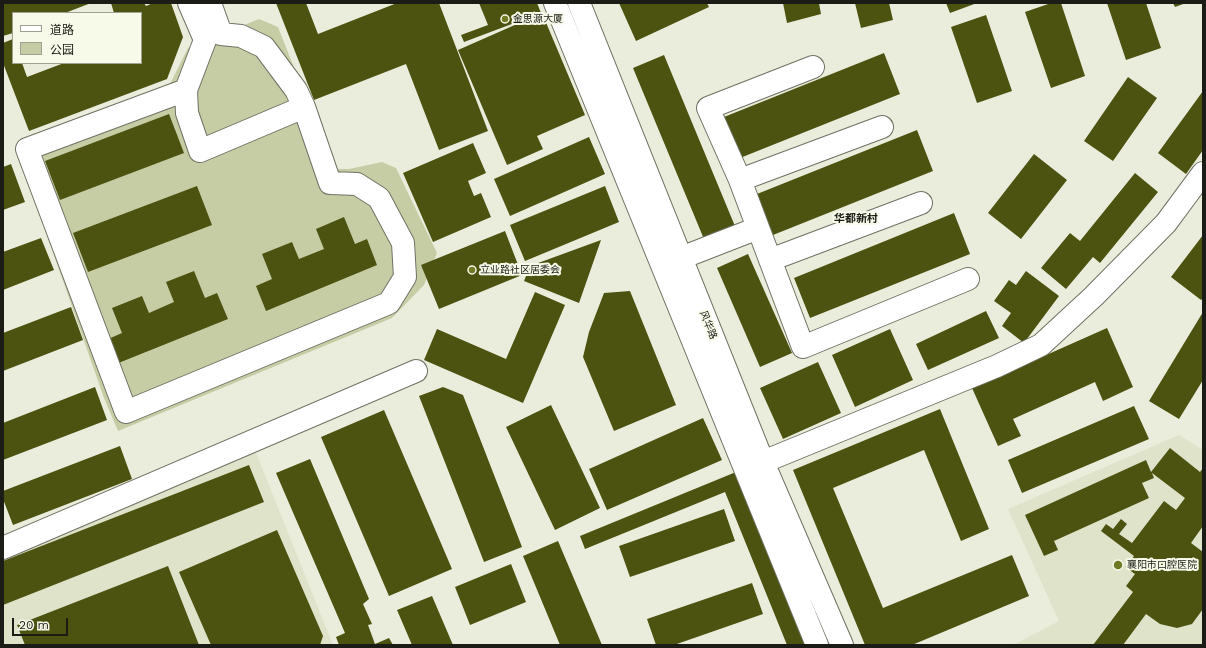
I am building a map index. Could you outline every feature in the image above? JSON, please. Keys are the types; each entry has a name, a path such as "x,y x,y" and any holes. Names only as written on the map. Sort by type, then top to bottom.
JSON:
{"street":[{"path":"189,3 205,40 186,90 187,113 200,151 304,107"},
{"path":"186,90 27,148 126,412 389,303 405,277 403,243 379,198 357,184 330,183 304,107 296,90 264,47 241,36 221,34 210,3"},
{"name":"风华路","path":"555,3 817,645"},
{"name":"风华路","path":"579,3 763,462 842,645"},
{"path":"813,67 708,108 740,180 803,347 968,279"},
{"path":"740,180 882,127"},
{"path":"763,462 998,366 1041,345 1094,296 1166,223 1203,173"},
{"path":"770,260 921,203"},
{"path":"681,258 758,228"},
{"path":"3,548 416,371"}],"shaded area":[{"name":"襄阳市口腔医院","path":"1179,435 1203,450 1203,645 1013,645 1059,621 1008,509"},
{"path":"255,450 333,645 3,645 3,558"}],"green space":[{"path":"259,19 278,27 334,169 349,169 382,162 396,168 437,253 424,285 392,318 118,431 104,398 20,158 157,110 188,48"}],"building":[{"path":"3,3 91,3 68,12 12,12 12,33 3,36"},
{"path":"111,3 144,3 146,6 153,3 171,3 183,37 167,79 29,131 3,63 3,43 12,39 12,64 22,64 27,77 61,64 142,64 142,12 114,12"},
{"path":"276,3 306,3 318,34 397,3 439,3 488,131 439,150 406,64 314,100"},
{"name":"金思源大厦","path":"479,3 537,3 541,13 464,42 461,35 488,25"},
{"path":"619,3 707,3 709,7 636,41"},
{"path":"783,3 819,3 821,14 787,23"},
{"path":"855,3 889,3 893,20 861,28"},
{"path":"946,3 977,3 950,13"},
{"path":"1051,3 1061,3 1085,76 1051,88 1025,12"},
{"path":"1107,3 1146,3 1161,48 1126,60"},
{"path":"1173,3 1186,3 1175,7"},
{"path":"542,13 585,115 537,136 543,149 507,165 458,50"},
{"path":"986,15 1012,91 977,103 951,27"},
{"path":"884,53 900,94 740,158 724,117"},
{"path":"664,55 737,231 706,244 633,68"},
{"path":"1128,77 1157,98 1113,161 1084,141"},
{"path":"1203,91 1203,150 1186,174 1158,153"},
{"path":"169,114 184,153 60,200 45,161"},
{"path":"917,130 933,171 773,235 757,194"},
{"path":"589,137 605,174 510,216 494,179"},
{"path":"473,143 486,173 468,181 474,196 481,193 491,217 433,242 403,173"},
{"path":"1034,154 1067,180 1021,239 988,213"},
{"path":"11,164 25,202 3,210 3,167"},
{"path":"1135,173 1158,192 1100,263 1093,257 1066,289 1041,268 1070,233 1080,241"},
{"path":"197,186 212,225 88,272 73,233"},
{"path":"605,186 619,222 525,261 510,225"},
{"path":"954,213 970,254 810,318 794,278"},
{"path":"344,217 355,244 367,239 377,265 266,311 256,286 272,279 262,254 292,242 299,259 324,249 316,229"},
{"name":"立业路社区居委会","path":"505,231 522,275 439,309 421,265"},
{"path":"1203,235 1203,298 1201,300 1171,277"},
{"path":"41,238 54,270 3,290 3,252"},
{"path":"601,240 579,303 524,281 530,266"},
{"path":"748,254 792,353 760,367 717,268"},
{"path":"194,271 205,298 217,293 228,319 116,364 106,340 122,333 112,308 142,296 149,313 174,302 166,282"},
{"path":"1026,271 1059,296 1024,343 1002,326 1011,313 994,301 1009,280 1016,285"},
{"path":"630,291 676,405 614,431 583,357 589,332 604,293"},
{"path":"535,292 565,305 523,403 424,360 437,329 506,359"},
{"path":"71,307 83,340 3,371 3,333"},
{"path":"986,311 999,338 928,370 916,344"},
{"path":"1203,312 1203,380 1179,419 1149,401"},
{"path":"1107,328 1133,387 1103,401 1095,382 1013,419 1021,436 998,446 972,388"},
{"path":"890,329 913,380 855,407 832,355"},
{"path":"818,362 841,413 783,439 760,388"},
{"path":"95,387 107,420 3,460 3,423"},
{"path":"443,387 463,395 522,547 484,562 419,396"},
{"path":"551,405 600,508 555,530 506,427"},
{"path":"1134,406 1149,439 1022,493 1008,460"},
{"path":"940,409 989,529 961,541 924,450 833,488 883,608 1012,555 1029,596 912,645 865,645 793,470"},
{"path":"384,410 452,569 389,596 321,437"},
{"path":"703,418 722,460 607,510 589,469"},
{"path":"120,446 132,479 13,525 3,499 3,491"},
{"path":"1170,448 1200,472 1203,468 1203,526 1191,543 1203,552 1203,609 1192,624 1177,628 1160,624 1146,614 1123,645 1093,645 1133,592 1126,586 1135,574 1125,567 1134,556 1101,531 1106,524 1113,529 1121,519 1127,524 1119,534 1132,543 1164,501 1176,510 1185,498 1152,473 1154,478 1142,483 1149,498 1054,541 1058,550 1044,556 1025,515 1146,460 1151,472"},
{"path":"310,459 369,599 363,604 372,624 368,625 375,644 389,638 393,645 339,645 336,637 345,633 276,473"},
{"path":"249,465 264,502 3,605 3,561"},
{"path":"736,472 807,645 787,645 725,492 585,549 580,536"},
{"path":"724,509 735,541 630,577 619,546"},
{"path":"277,530 323,636 320,645 211,645 179,572"},
{"path":"558,541 602,645 560,645 523,556"},
{"path":"511,564 526,602 470,625 455,587"},
{"path":"168,566 199,645 25,645 17,625"},
{"path":"752,583 763,614 674,645 656,645 647,619"},
{"path":"432,596 453,645 412,645 397,610"}],"place":[{"name":"金思源大厦","path":"505,19"},
{"name":"立业路社区居委会","path":"472,270"},
{"name":"襄阳市口腔医院","path":"1118,565"}],"district":[{"name":"华都新村","path":"856,219"}]}
